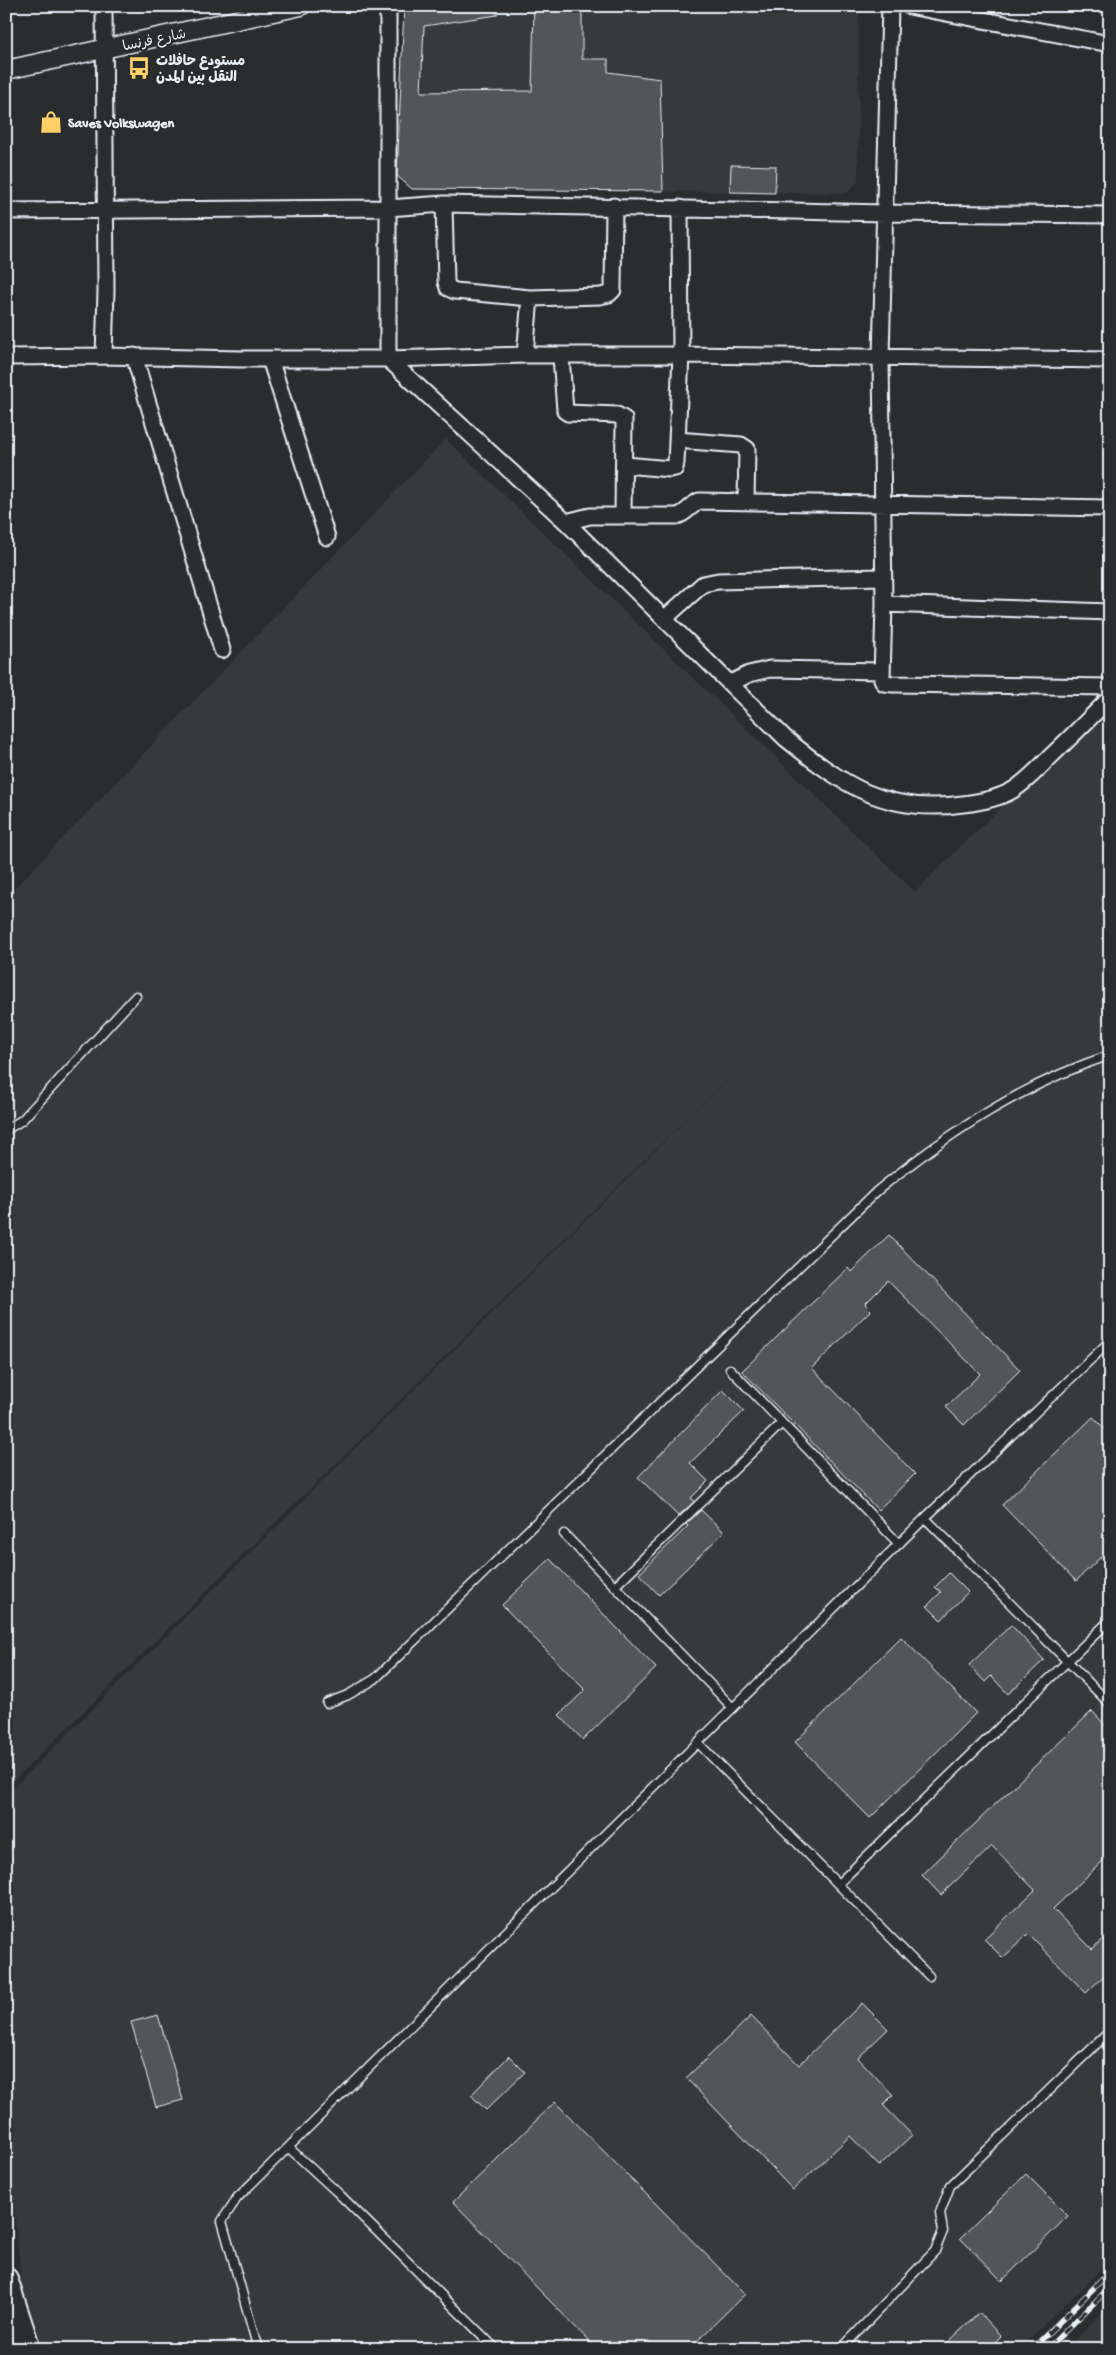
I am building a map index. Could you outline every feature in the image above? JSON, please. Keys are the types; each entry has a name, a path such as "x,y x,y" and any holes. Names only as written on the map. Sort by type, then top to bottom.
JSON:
{"main road":[{"path":"6,2278 29,2349"},
{"path":"6,2333 11,2349"}],"street":[{"path":"104,6 104,356"},
{"name":"شارع فرنسا","path":"6,70 301,6"},
{"path":"388,6 388,359 566,522 785,738 818,764 851,785 887,801 918,806 952,806 985,801 1013,790 1033,774 1110,698"},
{"path":"890,6 881,356 882,577 884,604 881,671 884,683 1110,687"},
{"path":"909,6 1110,44"},
{"path":"444,204 446,282 448,288 530,298 600,296 609,294 613,290 614,206"},
{"path":"6,211 388,208 444,204 886,213 1110,214"},
{"path":"625,465 675,468 681,355 680,208"},
{"path":"525,355 530,298"},
{"path":"6,357 134,356 388,359 525,355 681,355 1110,360"},
{"path":"134,356 222,650"},
{"path":"561,356 565,411 568,413 617,415 624,419 623,515"},
{"path":"270,359 327,537"},
{"path":"677,440 741,445 746,449 746,500"},
{"path":"566,522 590,516 677,516 682,515 699,501 746,500 1110,508"},
{"path":"664,619 703,584 718,581 882,577"},
{"path":"884,604 1110,612"},
{"path":"731,683 749,674 770,670 881,671"}],"lane":[{"path":"6,1130 22,1120 136,996"},
{"path":"327,1703 348,1695 375,1678 885,1185 914,1160 973,1119 1029,1090 1110,1055"},
{"path":"258,2349 222,2221 238,2198 925,1518 1110,1341"},
{"path":"730,1370 899,1544"},
{"path":"615,1586 782,1423"},
{"path":"925,1518 1110,1704"},
{"path":"564,1534 733,1708"},
{"path":"838,1884 1110,1620"},
{"path":"698,1743 929,1976"},
{"path":"841,2349 935,2251 943,2231 940,2213 950,2186 1110,2031"},
{"path":"289,2148 337,2192 496,2349"}],"shaded area":[{"path":"404,6 859,6 858,181 847,193 412,189 396,175"},
{"path":"446,439 915,892 1110,700 1110,2261 1019,2349 43,2349 22,2288 12,2185 6,2166 6,1795 787,1020 6,1788 6,897"},
{"path":"1110,2305 1110,2349 1066,2349"}],"building":[{"path":"404,6 496,6 497,15 424,26 421,92 532,91 534,6 582,6 582,59 608,59 608,72 660,79 663,191 412,189 397,176"},
{"path":"731,165 776,166 775,193 730,192"},
{"path":"889,1235 1020,1370 964,1425 946,1407 980,1374 888,1281 865,1304 871,1310 812,1368 915,1474 878,1510 742,1371 848,1268 851,1272"},
{"path":"723,1390 744,1411 690,1463 708,1481 691,1498 694,1502 678,1516 638,1477"},
{"path":"1093,1417 1110,1434 1110,1548 1076,1581 1002,1505"},
{"path":"701,1510 724,1532 659,1595 639,1574 688,1526 686,1524"},
{"path":"550,1559 656,1668 583,1740 559,1715 585,1690 502,1605"},
{"path":"949,1573 968,1592 941,1620 927,1606 941,1592 935,1587"},
{"path":"1011,1625 1044,1660 1008,1694 991,1676 985,1682 969,1665"},
{"path":"901,1637 976,1713 870,1818 795,1742"},
{"path":"1092,1711 1110,1730 1110,1854 1053,1909 1092,1949 1110,1932 1110,1970 1086,1993 1028,1934 1003,1958 984,1939 1035,1890 992,1846 941,1895 922,1875"},
{"path":"862,2003 888,2029 858,2058 893,2095 883,2105 912,2135 879,2166 850,2136 793,2190 686,2078 751,2016 799,2065"},
{"path":"158,2015 183,2100 156,2107 131,2022"},
{"path":"509,2056 525,2072 486,2110 471,2095"},
{"path":"555,2102 745,2294 689,2349 597,2349 453,2202"},
{"path":"1026,2174 1068,2216 1002,2281 960,2238"},
{"path":"979,2313 1001,2336 988,2349 941,2349"}],"railway":[{"path":"1032,2349 1110,2272"},
{"path":"1047,2349 1110,2287"}],"place":[{"name":"مستودع حافلات النقل بين المدن","path":"139,68"},
{"name":"Saves Volkswagen","path":"51,122"}]}
